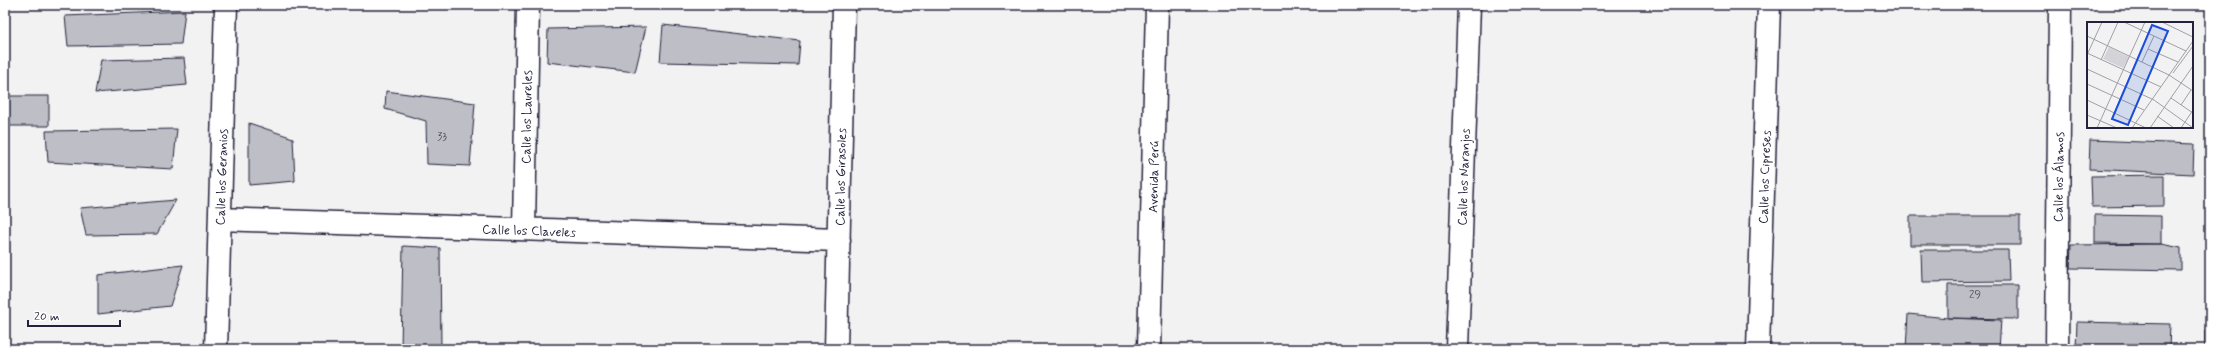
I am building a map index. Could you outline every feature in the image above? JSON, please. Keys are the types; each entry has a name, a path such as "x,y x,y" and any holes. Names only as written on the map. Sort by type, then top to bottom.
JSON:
{"street":[{"name":"Calle los Geranios","path":"216,349 226,5"},
{"name":"Calle los Laureles","path":"524,229 528,5"},
{"name":"Calle los Girasoles","path":"836,349 844,5"},
{"name":"Avenida Perú","path":"1148,349 1157,5"},
{"name":"Calle los Naranjos","path":"1457,349 1469,5"},
{"name":"Calle los Cipreses","path":"1758,349 1769,5"},
{"name":"Calle los Álamos","path":"2057,349 2060,5"},
{"name":"Calle los Claveles","path":"220,219 839,240"}],"building":[{"path":"185,11 181,44 68,46 65,16"},
{"path":"663,25 800,41 798,65 660,62"},
{"path":"646,27 635,72 547,62 548,29"},
{"path":"184,58 187,85 95,93 101,60"},
{"path":"386,91 475,103 470,166 427,164 426,121 385,109"},
{"path":"5,96 49,96 49,126 5,126"},
{"path":"249,123 293,138 295,181 249,185"},
{"path":"177,129 173,169 48,162 46,131"},
{"path":"2090,140 2194,144 2193,174 2089,169"},
{"path":"2164,175 2164,206 2092,207 2091,176"},
{"path":"176,200 157,234 86,235 80,208"},
{"path":"2095,215 2161,216 2161,244 2095,243"},
{"path":"1910,216 2020,216 2020,245 1910,245"},
{"path":"2161,244 2181,248 2181,270 2070,268 2071,245"},
{"path":"403,246 440,248 441,347 401,349"},
{"path":"1921,250 2008,250 2009,281 1922,282"},
{"path":"183,265 170,306 98,314 98,275"},
{"path":"1948,285 2018,285 2018,319 1948,318"},
{"path":"1908,314 1948,318 2001,320 1999,349 1906,349"},
{"path":"2077,322 2170,324 2169,349 2076,349"},
{"path":"2205,330 2210,330 2210,349 2205,349"}]}
